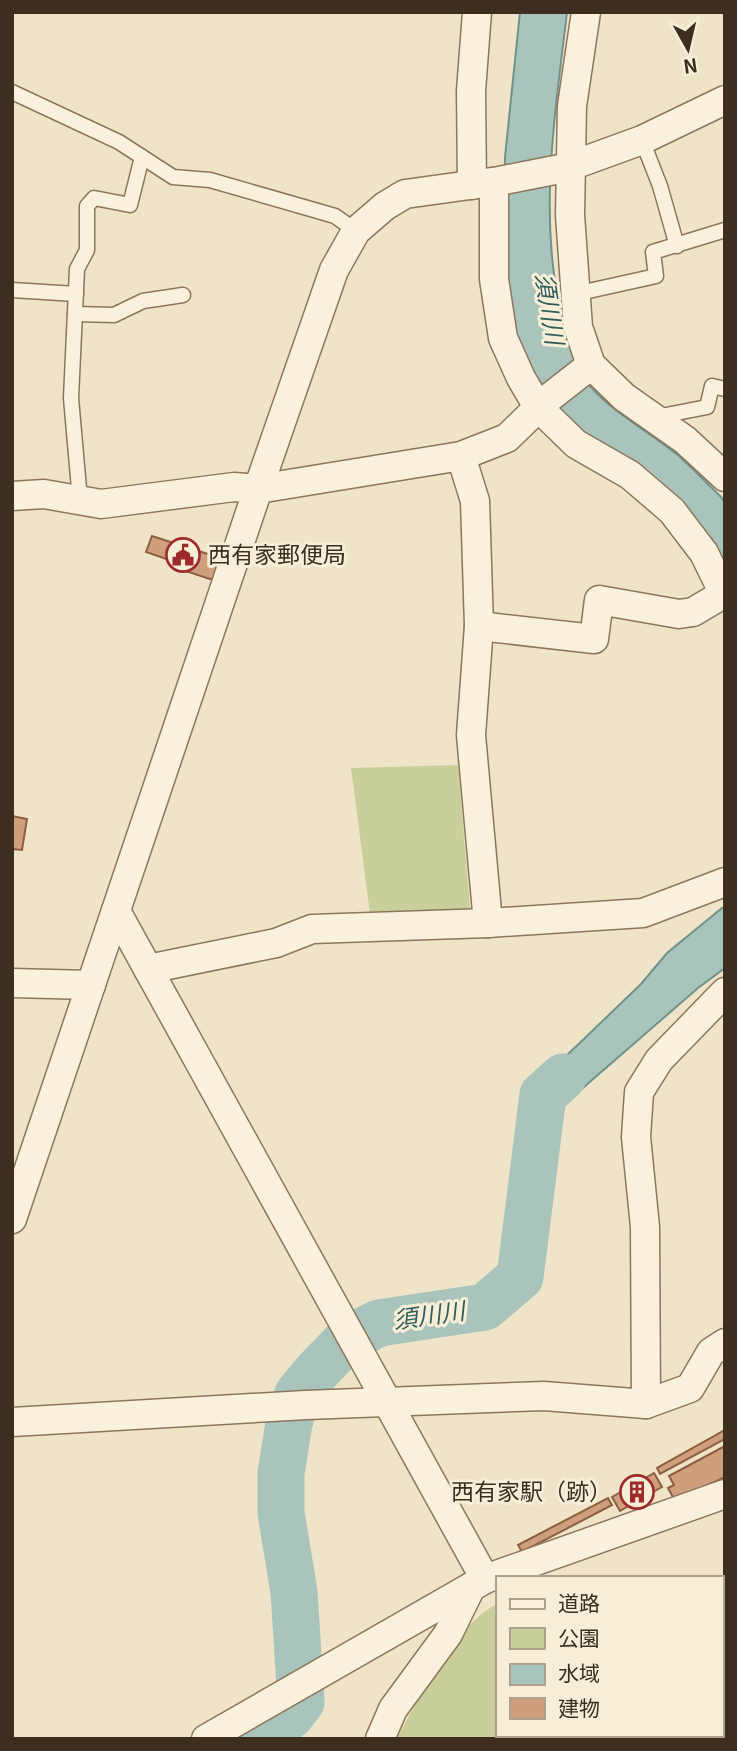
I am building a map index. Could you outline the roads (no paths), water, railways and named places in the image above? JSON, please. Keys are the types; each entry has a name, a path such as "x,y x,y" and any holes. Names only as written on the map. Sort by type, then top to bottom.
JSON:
{"street":[{"path":"477,12 471,91 488,183 494,279 503,338 521,378 576,444 630,475 672,511 704,553 724,594 693,612 679,614 599,600 594,639 479,626"},
{"path":"586,12 572,106 568,167 578,327 588,367 624,397 685,440 725,477"},
{"path":"12,1219 258,489 334,271 356,231 405,194 488,183 568,167 642,140 725,100"},
{"path":"12,496 44,494 101,504 234,487 258,489 461,456 507,438 542,404 588,367"},
{"path":"461,456 475,501 479,626 471,735 488,923"},
{"path":"148,970 276,943 312,929 488,923 643,913 725,882"},
{"path":"116,911 388,1403 478,1583"},
{"path":"12,983 91,985"},
{"path":"646,1404 645,1227 636,1137 639,1092 659,1060 725,992"},
{"path":"12,1422 296,1405 544,1396 646,1404 690,1388 711,1352 725,1343"},
{"path":"497,1576 725,1494"},
{"path":"206,1739 478,1583 496,1577"},
{"path":"380,1739 393,1709 449,1634 478,1583"}],"lane":[{"path":"12,92 119,142 173,177 210,180 335,216 356,231"},
{"path":"642,140 660,186 677,246"},
{"path":"80,500 71,398 77,269 87,250 87,205 94,198 130,205 142,157"},
{"path":"575,293 656,276 653,252 725,230"},
{"path":"12,290 76,294"},
{"path":"75,314 114,315 143,301 183,295"},
{"path":"653,418 707,407 712,386 725,389"}],"water":[{"path":"520,12 567,12 553,131 550,211 556,290 572,352 581,374 601,397 679,456 721,497 725,503 725,572 557,410 528,373 512,336 504,278 505,157"},
{"path":"725,908 725,968 698,988 569,1100 527,1145 537,1084 641,984 667,953"}],"waterway":[{"name":"須川川","path":"260,1739 291,1715 301,1702 294,1592 281,1513 281,1473 289,1423 298,1394 348,1339 379,1323 485,1307 520,1277 543,1095 563,1077"}],"place":[{"name":"西有家郵便局","path":"183,555"},
{"name":"西有家駅（跡）","path":"637,1492"}]}
